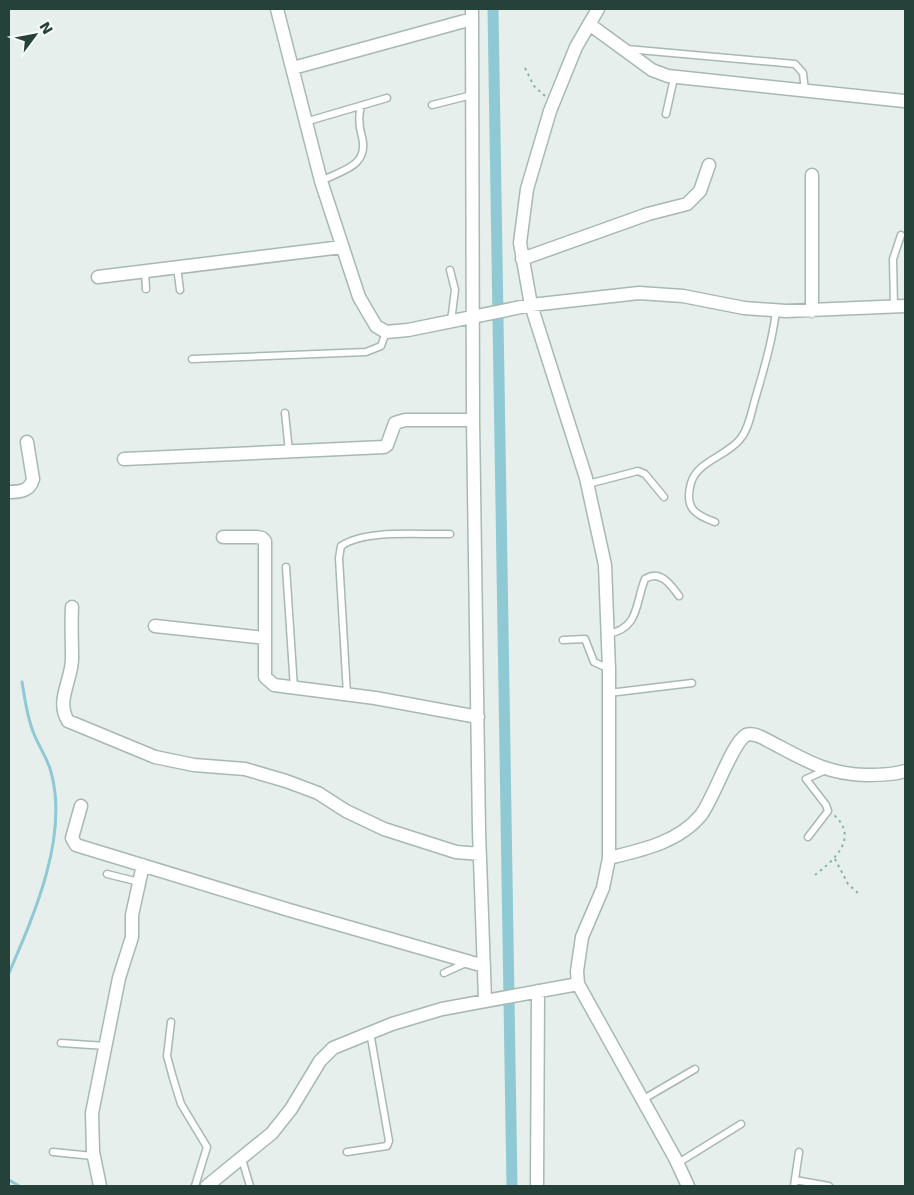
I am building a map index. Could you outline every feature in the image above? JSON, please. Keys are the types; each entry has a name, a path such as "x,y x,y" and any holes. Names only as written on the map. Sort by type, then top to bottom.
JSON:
{"street":[{"path":"277,9 321,181 342,248 359,298 376,326 386,332 531,305 638,293 658,293 744,308 776,311 900,306"},
{"path":"598,9 576,47 553,102 527,188 520,234 522,259 531,305 588,484 605,565 609,669 610,858 603,888 582,937 577,971 578,984 678,1163 688,1186"},
{"path":"293,68 472,14 473,420 480,854 485,1000"},
{"path":"589,24 652,70 674,78 904,101"},
{"path":"522,259 648,214 687,204 700,191 709,165"},
{"path":"812,176 812,311"},
{"path":"98,276 342,248"},
{"path":"124,459 384,447 387,445 395,423 405,420 473,420"},
{"path":"9,492 28,489 32,485 33,480 27,442"},
{"path":"223,537 257,537 265,541 264,657 265,677 268,682 274,685 347,694 478,717"},
{"path":"72,607 70,638 72,661 62,709 68,721 155,757 194,765 245,769 286,781 318,793 346,811 384,829 456,852 480,854"},
{"path":"155,626 265,638"},
{"path":"610,858 662,843 690,825 700,815 714,795 736,746 746,735 753,734 761,737 826,770 845,774 879,775 905,771"},
{"path":"81,806 72,838 76,845 289,910 484,966"},
{"path":"100,1186 93,1156 92,1113 119,978 132,936 132,915 143,865"},
{"path":"207,1186 272,1133 291,1109 320,1062 333,1048 370,1032 442,1009 578,984"},
{"path":"532,992 537,1186"}],"lane":[{"path":"625,49 795,64 803,73 805,91"},
{"path":"666,114 674,78"},
{"path":"432,105 472,95"},
{"path":"306,122 387,98"},
{"path":"321,181 361,159 364,152 359,120 361,106"},
{"path":"900,235 893,259 900,306"},
{"path":"177,267 180,290"},
{"path":"450,270 455,290 451,321"},
{"path":"145,271 146,289"},
{"path":"715,522 697,515 692,510 691,484 697,472 729,450 746,430 769,354 776,311"},
{"path":"192,359 366,352 381,346 386,332"},
{"path":"285,412 289,451"},
{"path":"588,484 638,470 645,474 664,497"},
{"path":"347,694 339,558 341,546 349,540 363,536 450,534"},
{"path":"286,567 294,688"},
{"path":"608,634 621,632 633,619 645,579 650,575 659,576 668,582 679,596"},
{"path":"563,640 585,639 594,662 609,669"},
{"path":"609,693 692,683"},
{"path":"808,837 828,810 826,804 806,779 826,770"},
{"path":"107,874 139,882"},
{"path":"444,973 469,962"},
{"path":"171,1022 167,1056 173,1078 181,1104 207,1147 195,1186"},
{"path":"347,1152 380,1148 387,1146 390,1141 370,1032"},
{"path":"61,1043 106,1046"},
{"path":"642,1100 695,1069"},
{"path":"678,1163 741,1124"},
{"path":"53,1152 93,1156"},
{"path":"799,1152 794,1183 830,1186"},
{"path":"242,1159 250,1186"}],"path":[{"path":"525,68 540,94 553,102"},
{"path":"816,875 840,853 844,838 842,827 828,810"},
{"path":"835,859 848,884 860,895"}],"waterway":[{"path":"493,9 512,1186"},
{"path":"9,973 38,901 46,875 56,822 51,772 32,728 26,708 22,682"},
{"path":"9,1180 19,1186"}]}
